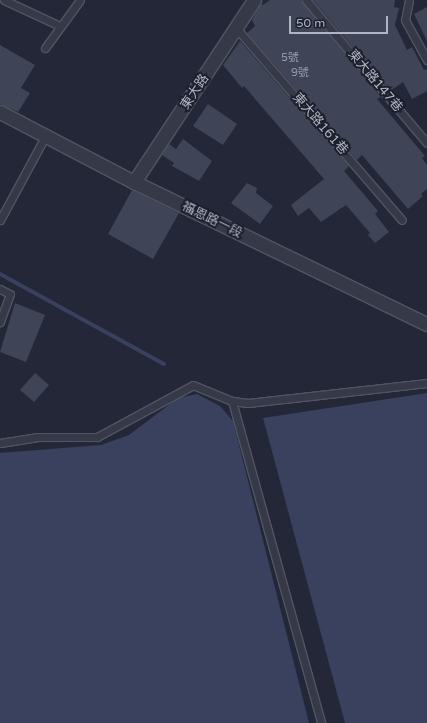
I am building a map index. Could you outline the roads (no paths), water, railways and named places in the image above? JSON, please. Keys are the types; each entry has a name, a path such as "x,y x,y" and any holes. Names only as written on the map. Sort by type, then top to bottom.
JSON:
{"street":[{"name":"東大路","path":"134,182 237,29 254,0"},
{"name":"福恩路一段","path":"0,112 134,182 427,324"}],"lane":[{"path":"4,0 60,26"},
{"path":"45,48 80,0"},
{"name":"東大路147巷","path":"306,0 427,143"},
{"path":"409,0 405,20 427,60"},
{"name":"東大路161巷","path":"237,29 402,220"},
{"path":"0,220 46,135"},
{"path":"0,289 10,294 0,322"},
{"path":"0,443 37,437 96,437 193,385 232,400 248,403 427,383"},
{"path":"232,400 321,723"}],"water":[{"path":"427,393 427,723 345,723 263,418"},
{"path":"197,394 220,406 233,421 309,723 0,723 0,453 101,445 129,435 178,398"}],"waterway":[{"path":"0,274 164,364"}]}
